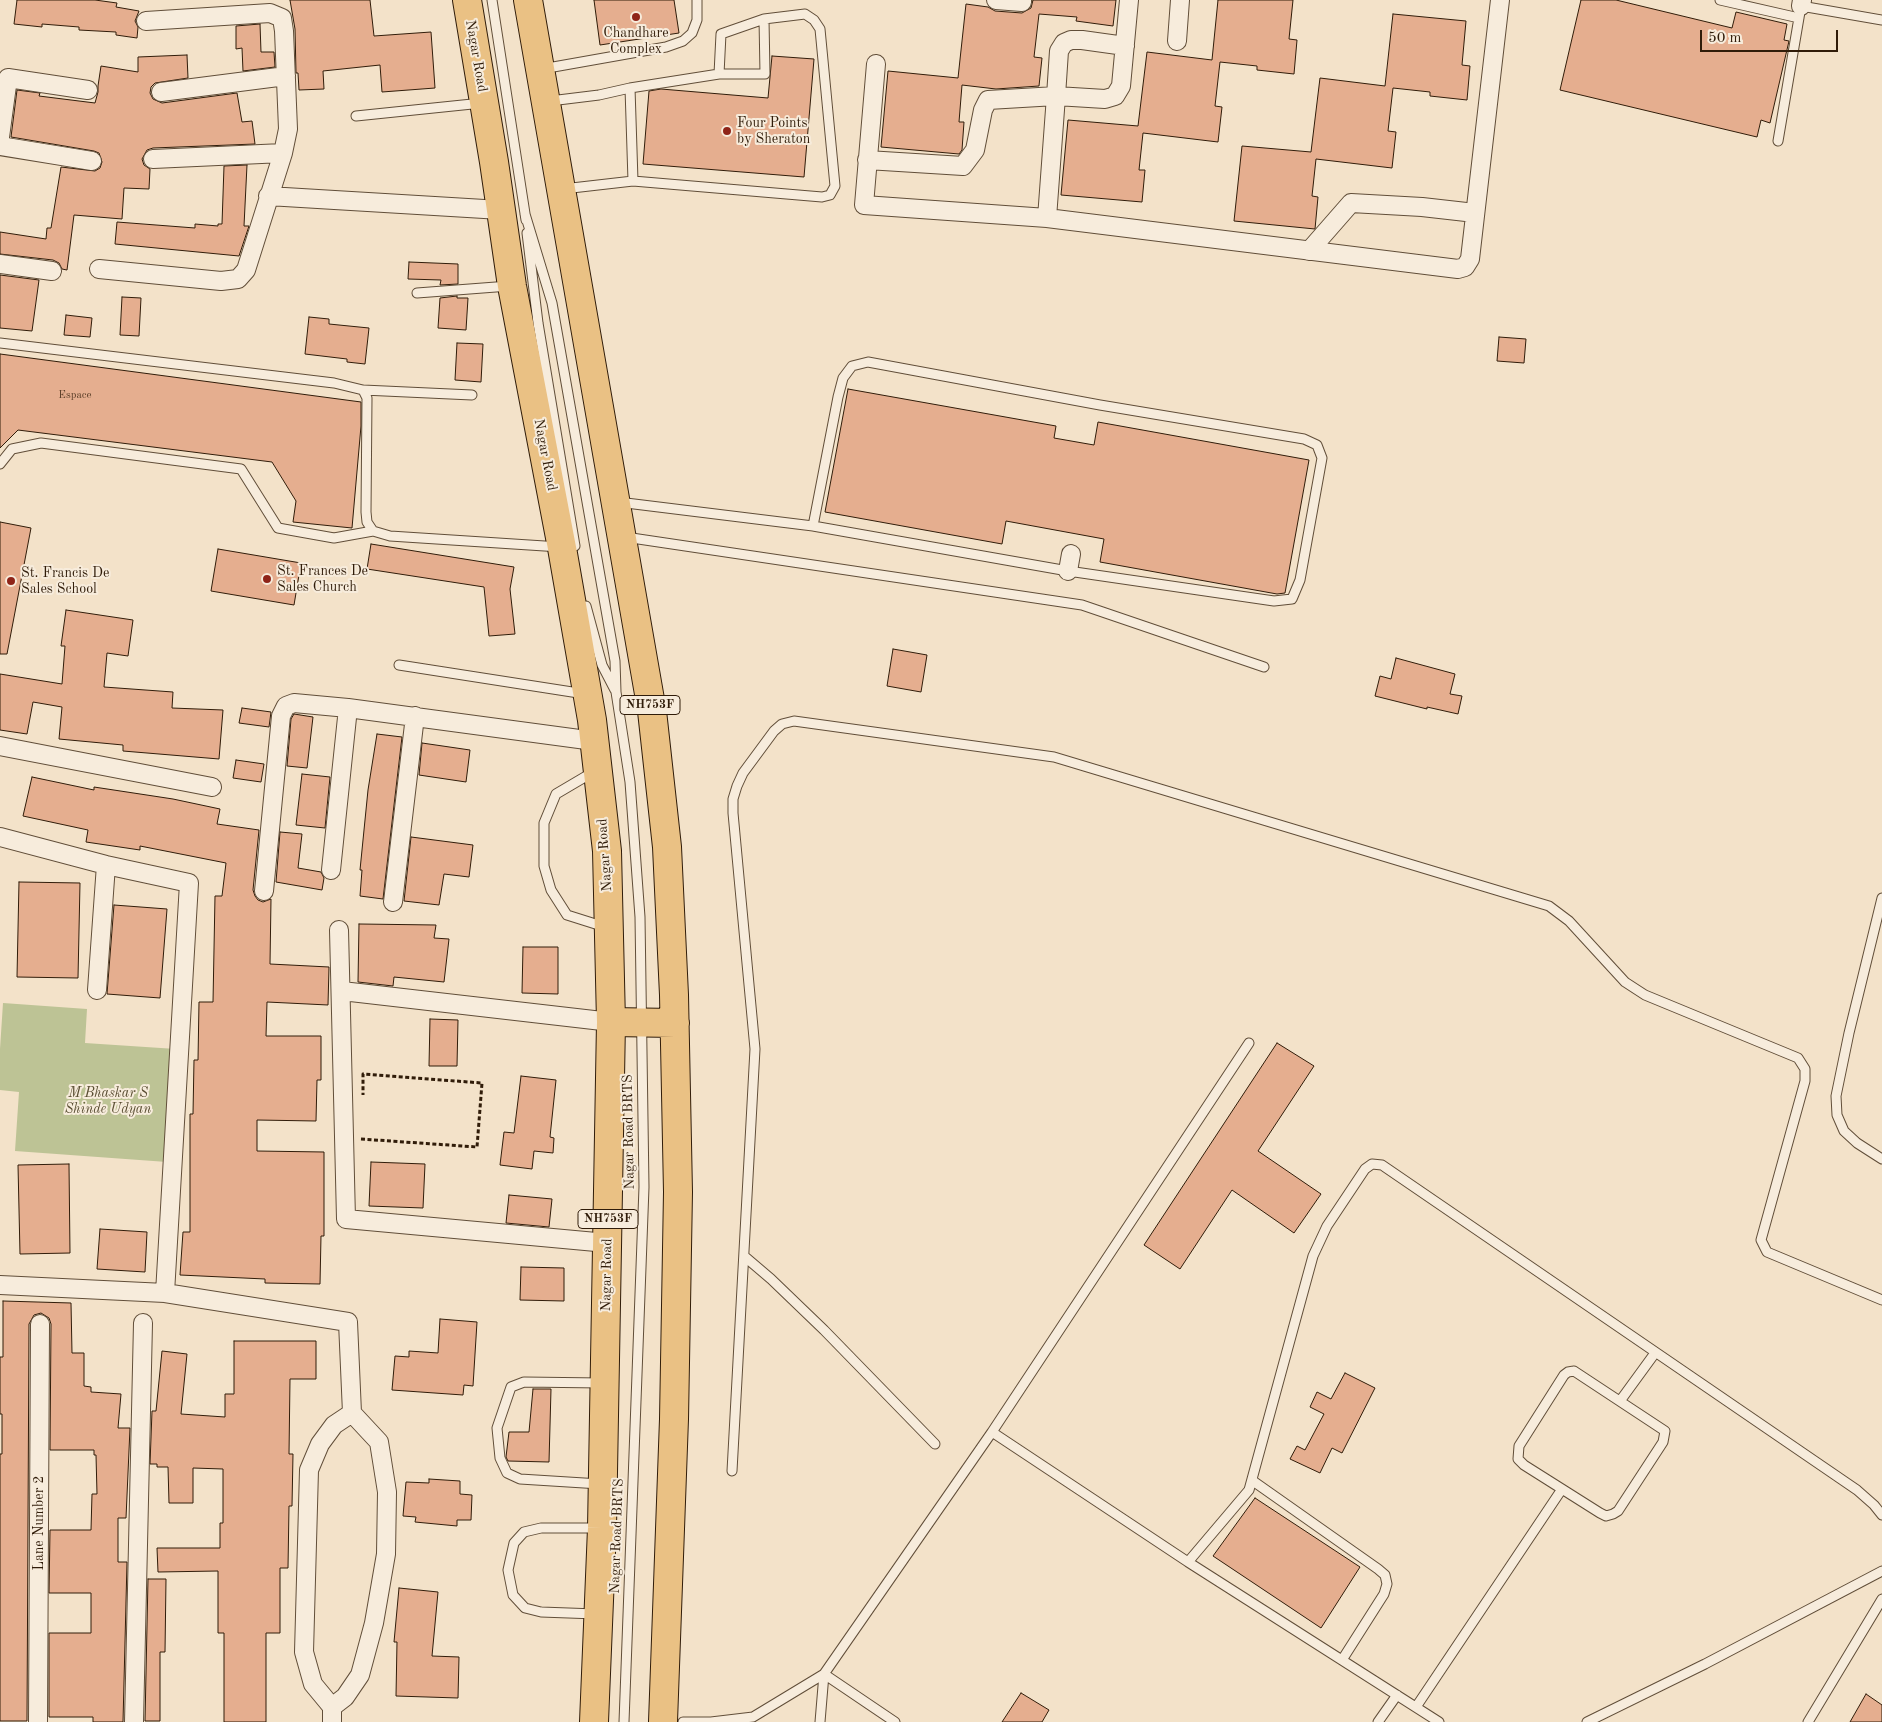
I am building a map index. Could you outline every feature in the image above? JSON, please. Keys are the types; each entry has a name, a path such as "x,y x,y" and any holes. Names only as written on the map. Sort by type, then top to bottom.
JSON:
{"highway":[{"name":"Nagar Road","path":"467,0 484,103 513,212 512,286 570,551 598,770 606,851 611,1022 608,1242 602,1528 594,1722"},
{"name":"NH753F","path":"528,0 652,711 666,837 675,1023 678,1192 674,1419 663,1722"},
{"path":"611,1022 642,1024 675,1023"}],"street":[{"path":"996,0 1022,2 1022,0"},
{"path":"868,160 963,166 975,150 983,110 988,100 1056,96 1105,99 1116,96 1121,86 1129,0"},
{"path":"1177,41 1180,0"},
{"path":"876,64 864,204 1047,218 1458,269 1465,266 1470,259 1500,0"},
{"path":"99,269 222,281 238,279 246,270 268,196 283,154 288,128 282,18 270,13 146,21"},
{"path":"1047,218 1059,51 1064,42 1082,40 1125,46"},
{"path":"161,92 286,76"},
{"path":"0,137 8,78 88,90"},
{"path":"0,146 92,161"},
{"path":"153,159 283,154"},
{"path":"268,196 513,212"},
{"path":"1309,251 1351,203 1422,207 1475,213"},
{"path":"0,264 52,271"},
{"path":"264,891 281,716 286,706 294,703 348,708 594,741"},
{"path":"331,870 348,708"},
{"path":"393,902 415,716"},
{"path":"0,747 212,787"},
{"path":"0,837 106,865 189,883 165,1293"},
{"path":"97,990 106,865"},
{"path":"339,930 342,991 346,1219 608,1242"},
{"path":"342,991 611,1022"},
{"path":"0,1285 165,1293 348,1322 352,1412 379,1442 387,1492 386,1554 374,1623 360,1675 332,1715 313,1684 304,1652 309,1470 320,1444 334,1425 352,1412"},
{"path":"134,1722 143,1323"},
{"name":"Lane Number 2","path":"38,1722 40,1324"}],"lane":[{"path":"0,464 12,449 41,443 241,469 278,528 334,538 373,531 390,536 570,551 530,265 513,212 492,0"},
{"path":"540,70 666,47 683,41 692,33 697,20 697,0"},
{"path":"1720,0 1801,8 1882,20"},
{"path":"1778,141 1801,8"},
{"path":"560,189 633,181 822,197 830,195 835,186 820,29 814,20 805,14 764,20 721,34 720,74"},
{"path":"545,102 599,95 630,88 720,74 765,74 764,20"},
{"path":"630,88 633,181"},
{"path":"356,116 484,103"},
{"path":"513,212 552,303 615,660 616,692"},
{"path":"417,293 512,286"},
{"path":"0,342 334,384 363,390 472,395"},
{"path":"616,502 813,526 1070,562 1274,601 1292,598 1300,580 1322,458 1317,445 1304,439 1091,403 868,362 852,366 843,378 813,526"},
{"path":"363,390 368,398 366,512 367,522 373,531"},
{"path":"622,537 1082,605 1264,667"},
{"path":"583,593 586,612 602,665 616,692"},
{"path":"399,665 588,695"},
{"name":"Nagar Road BRTS","path":"616,692 630,782 640,917 644,1186 624,1722"},
{"path":"732,1470 754,1049 733,799 743,773 774,731 782,724 794,721 1054,757 1549,906 1569,921 1625,982 1645,996 1798,1058 1805,1069 1805,1081 1761,1240 1767,1252 1882,1300"},
{"path":"598,770 556,794 544,823 544,866 551,890 567,915 609,928"},
{"path":"1882,898 1836,1096 1837,1115 1844,1131 1857,1143 1882,1159"},
{"path":"682,1722 711,1722 753,1717 824,1674 992,1432 1249,1043"},
{"path":"1188,1562 1249,1490 1313,1256 1327,1226 1365,1170 1372,1164 1382,1165 1856,1490 1874,1505 1882,1515"},
{"path":"744,1256 824,1330 936,1444"},
{"path":"1620,1401 1655,1353"},
{"path":"1574,1371 1620,1401 1660,1427 1665,1431 1665,1436 1618,1511 1613,1514 1606,1516 1524,1465 1518,1459 1519,1446 1564,1375 1568,1372 1574,1371"},
{"path":"603,1485 520,1479 507,1473 500,1458 497,1428 504,1403 511,1388 524,1382 605,1383"},
{"path":"992,1432 1188,1562 1439,1722"},
{"path":"1253,1481 1378,1568 1385,1575 1387,1584 1384,1594 1342,1660"},
{"path":"1416,1707 1562,1489"},
{"path":"599,1614 541,1612 525,1608 513,1595 508,1570 514,1543 524,1532 541,1528 602,1528"},
{"path":"1587,1722 1705,1664 1882,1571"},
{"path":"1808,1722 1882,1599"},
{"path":"820,1722 824,1674"},
{"path":"824,1674 895,1722"},
{"path":"1378,1722 1397,1695"}],"path":[{"path":"344,1107 362,1107 363,1074 482,1084 477,1148 360,1139 360,1131"}],"green space":[{"name":"M Bhaskar S Shinde Udyan","path":"3,1003 87,1009 85,1043 176,1049 167,1162 15,1151 19,1092 0,1090"}],"building":[{"path":"17,0 95,0 117,3 116,7 139,11 135,21 138,27 137,38 116,35 116,32 79,30 79,27 42,24 42,27 14,24"},
{"path":"290,0 370,0 374,36 431,32 435,88 382,92 380,65 323,71 324,89 299,90 298,73 296,73 295,29"},
{"name":"Chandhare Complex","path":"594,0 674,0 679,33 600,45"},
{"path":"1033,0 1116,0 1113,26 1076,21 1077,17 1039,14 1034,57 1042,58 1039,86 996,89 962,85 959,122 964,122 962,150 959,154 881,147 888,71 958,78 966,4 988,7 995,11 1022,13 1031,8"},
{"path":"1218,0 1293,0 1289,39 1297,40 1294,74 1257,70 1257,66 1220,62 1215,106 1222,107 1218,142 1143,133 1139,170 1145,170 1142,202 1061,195 1068,120 1138,126 1147,52 1212,60"},
{"path":"1581,0 1616,0 1732,28 1736,12 1787,24 1784,40 1789,41 1770,123 1761,120 1757,137 1560,90"},
{"path":"1393,14 1466,21 1462,65 1470,66 1467,100 1430,96 1430,92 1393,88 1388,131 1396,132 1392,168 1316,159 1312,196 1318,197 1315,229 1234,221 1242,146 1311,152 1320,78 1385,86"},
{"path":"260,24 261,52 274,52 275,67 243,71 242,48 236,49 236,26"},
{"path":"187,55 188,78 155,83 151,87 150,93 153,99 162,103 237,93 242,122 252,121 255,144 153,148 147,150 142,159 144,165 150,169 149,189 124,188 122,219 74,215 67,270 62,269 59,263 53,260 0,254 0,232 46,239 47,228 51,228 61,167 95,171 100,168 102,162 99,153 94,151 11,137 17,90 40,93 39,96 95,103 101,66 138,72 138,57"},
{"name":"Four Points by Sheraton","path":"772,56 814,59 804,177 643,164 649,91 661,89 768,98"},
{"path":"247,165 244,226 249,226 239,256 115,244 117,222 195,228 195,224 218,226 218,224 222,224 224,166"},
{"path":"409,262 458,264 458,284 440,285 441,280 408,279"},
{"path":"0,275 39,280 32,331 0,328"},
{"path":"457,296 457,298 468,298 466,330 438,328 440,298"},
{"path":"122,297 141,298 139,336 120,335"},
{"path":"66,315 92,318 90,337 64,335"},
{"path":"309,317 329,319 329,324 369,328 365,364 347,362 347,359 305,354"},
{"path":"1499,337 1526,339 1524,363 1497,361"},
{"path":"457,343 483,344 481,382 455,380"},
{"path":"0,354 361,402 361,426 352,528 293,522 296,501 272,462 18,430 0,448"},
{"path":"848,389 1056,426 1054,438 1094,445 1098,422 1309,460 1285,593 1277,594 1100,562 1104,539 1006,521 1002,544 825,512"},
{"name":"St. Francis De Sales School","path":"0,522 31,528 7,654 0,654"},
{"path":"371,544 514,567 510,589 515,634 489,636 484,587 367,569"},
{"path":"218,549 301,563 294,605 211,591"},
{"path":"66,610 133,620 128,656 107,653 104,687 173,692 172,708 223,710 219,759 123,751 123,745 59,739 62,707 33,702 27,734 0,730 0,674 62,684 65,646 61,646"},
{"path":"893,649 927,655 921,692 887,686"},
{"path":"1396,658 1455,674 1450,694 1462,696 1458,714 1427,707 1427,709 1375,696 1380,676 1391,679"},
{"path":"242,708 271,712 269,727 239,723"},
{"path":"294,714 313,717 307,768 287,766 291,719"},
{"path":"377,734 402,737 383,899 360,896 362,870 360,870 368,790"},
{"path":"422,743 470,750 466,782 419,775"},
{"path":"236,760 264,764 261,782 233,778"},
{"path":"302,774 330,777 325,828 296,825"},
{"path":"32,777 94,790 94,787 173,799 220,809 217,824 259,830 253,890 258,900 263,902 271,899 270,964 329,967 328,1005 267,1002 266,1036 321,1036 321,1080 317,1080 316,1121 257,1120 257,1151 324,1152 324,1236 321,1236 320,1284 265,1283 265,1279 180,1275 183,1232 190,1232 190,1114 193,1114 194,1060 198,1060 199,1002 213,1002 215,896 222,896 226,863 140,846 140,850 86,842 88,830 23,816"},
{"path":"280,832 302,834 298,868 321,872 324,878 322,890 276,882"},
{"path":"411,837 473,845 469,877 444,874 439,905 404,901"},
{"path":"19,882 80,883 78,978 17,977"},
{"path":"114,905 167,909 160,998 107,994"},
{"path":"359,924 436,925 434,938 449,939 444,982 394,977 393,986 358,982"},
{"path":"523,947 558,947 558,994 522,993"},
{"path":"430,1019 458,1020 457,1066 429,1066"},
{"path":"1277,1043 1314,1066 1258,1151 1321,1194 1294,1233 1232,1190 1180,1269 1144,1245"},
{"path":"521,1076 556,1080 550,1137 554,1138 553,1153 534,1151 532,1169 500,1165 504,1132 514,1133"},
{"path":"371,1162 425,1164 423,1208 369,1206"},
{"path":"69,1164 70,1253 20,1254 18,1165"},
{"path":"509,1195 552,1199 549,1227 506,1223"},
{"path":"100,1229 147,1232 145,1272 97,1269"},
{"path":"521,1267 564,1268 564,1301 520,1300"},
{"path":"3,1301 71,1303 72,1353 84,1353 84,1386 91,1387 91,1392 121,1394 118,1428 130,1428 126,1518 118,1518 118,1562 127,1562 123,1722 93,1722 93,1717 49,1717 49,1633 91,1633 91,1593 49,1593 50,1530 91,1530 92,1494 97,1494 96,1455 94,1455 94,1450 50,1450 51,1324 49,1318 41,1313 34,1315 29,1324 27,1721 0,1721 0,1454 2,1454 2,1414 0,1414 0,1357 3,1357"},
{"path":"440,1319 477,1322 473,1386 464,1385 463,1395 392,1390 395,1356 409,1357 409,1351 438,1353"},
{"path":"234,1341 316,1341 316,1379 290,1379 289,1454 293,1454 292,1506 289,1506 288,1568 280,1568 280,1633 266,1633 266,1722 224,1722 224,1633 218,1633 218,1571 158,1572 157,1548 220,1548 220,1523 223,1523 223,1469 193,1468 193,1503 169,1503 168,1467 157,1467 157,1464 150,1464 152,1411 156,1411 162,1351 187,1354 181,1414 225,1417 225,1394 234,1394"},
{"path":"1345,1373 1375,1388 1342,1453 1332,1448 1320,1473 1290,1459 1297,1446 1305,1450 1324,1414 1310,1407 1317,1392 1331,1399"},
{"path":"533,1389 551,1389 549,1462 508,1461 506,1457 509,1432 529,1432"},
{"path":"429,1479 460,1481 460,1494 472,1495 471,1520 457,1520 457,1526 415,1522 416,1517 403,1516 406,1482 429,1483"},
{"path":"1255,1498 1360,1567 1321,1628 1213,1556"},
{"path":"148,1579 166,1579 165,1652 160,1652 160,1721 145,1721"},
{"path":"399,1588 438,1592 432,1656 459,1657 458,1698 396,1696 397,1642 394,1642"},
{"path":"1021,1693 1049,1710 1042,1722 1002,1722"},
{"path":"1866,1694 1882,1705 1882,1722 1850,1722"}],"place":[{"name":"Chandhare Complex","path":"636,17"},
{"name":"Four Points by Sheraton","path":"727,131"},
{"name":"St. Frances De Sales Church","path":"267,579"},
{"name":"St. Francis De Sales School","path":"11,581"}]}
